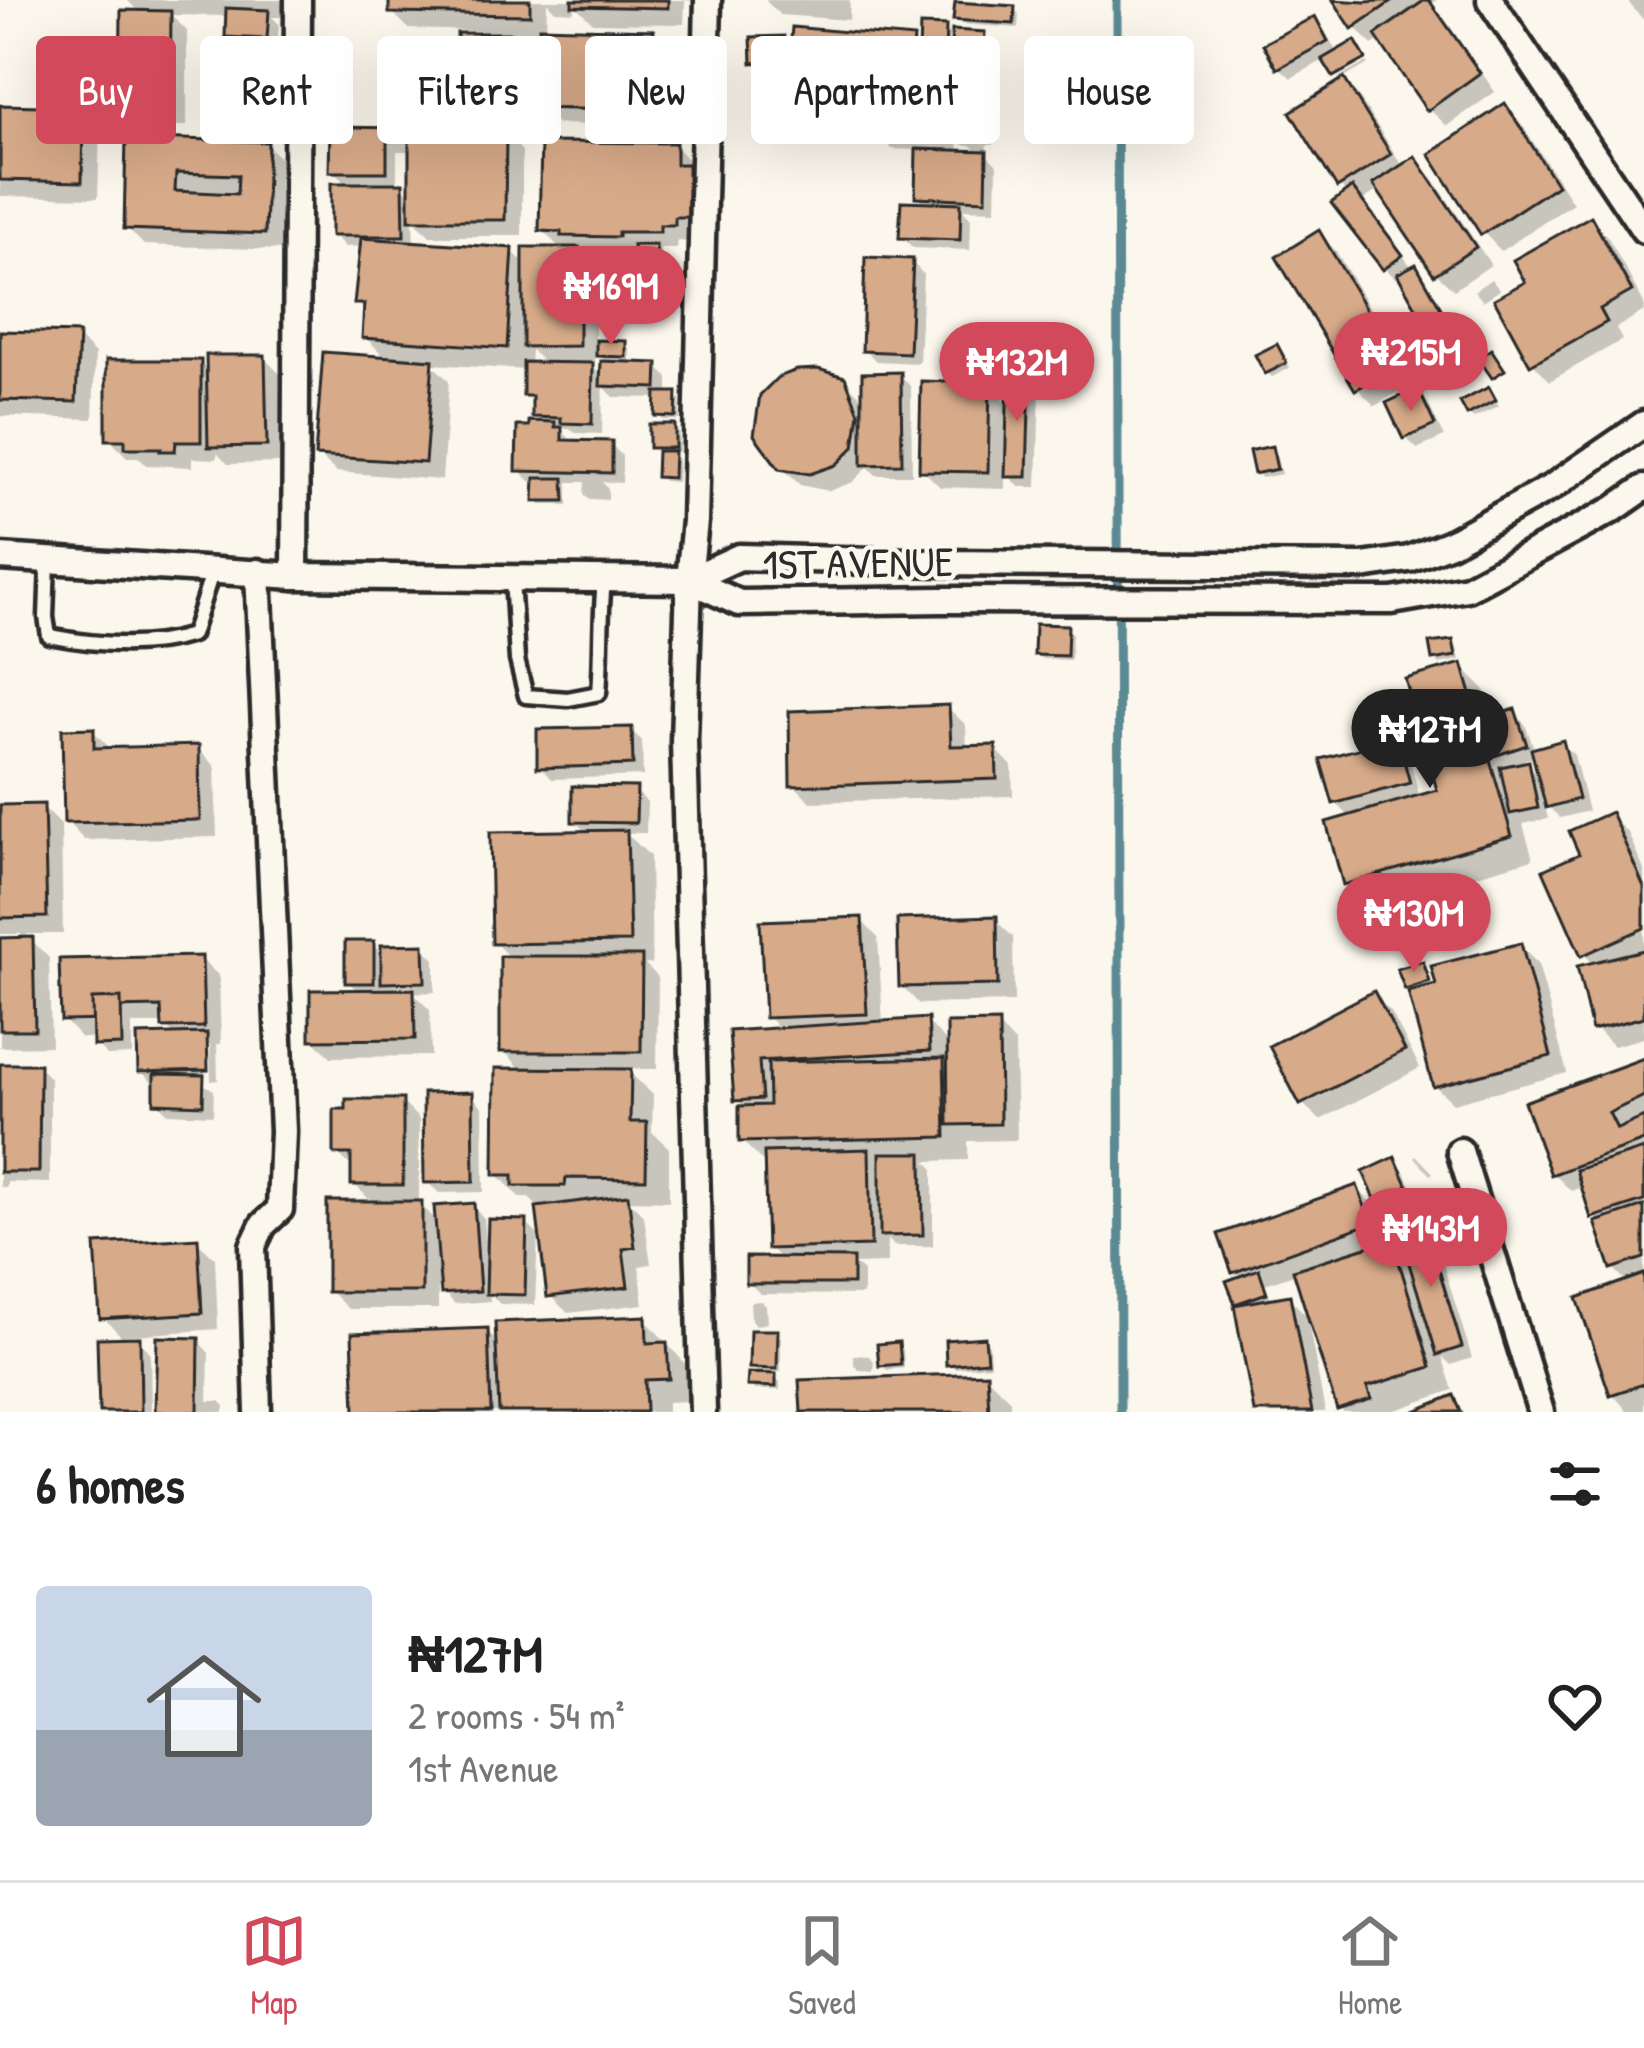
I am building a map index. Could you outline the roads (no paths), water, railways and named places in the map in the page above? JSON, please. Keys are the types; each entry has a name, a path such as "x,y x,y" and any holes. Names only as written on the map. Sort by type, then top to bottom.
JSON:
{"street":[{"path":"295,576 298,0"},
{"path":"703,1412 684,741 708,0"},
{"path":"1490,0 1644,230"},
{"name":"1ST AVENUE","path":"689,580 740,557 1362,566 1409,559 1450,543 1552,488 1644,424"},
{"name":"1ST AVENUE","path":"689,580 739,603 1392,601 1467,588 1644,488"},
{"path":"0,557 295,576 689,580"},
{"path":"257,1412 254,1246 263,1225 280,1209 283,1131 258,572"},
{"path":"1460,1151 1540,1412"}],"lane":[{"path":"49,561 49,637 83,642 166,643 192,635 213,569"},
{"path":"512,578 518,660 526,696 568,699 598,693 604,578"}],"waterway":[{"path":"1117,0 1120,1412"}]}
